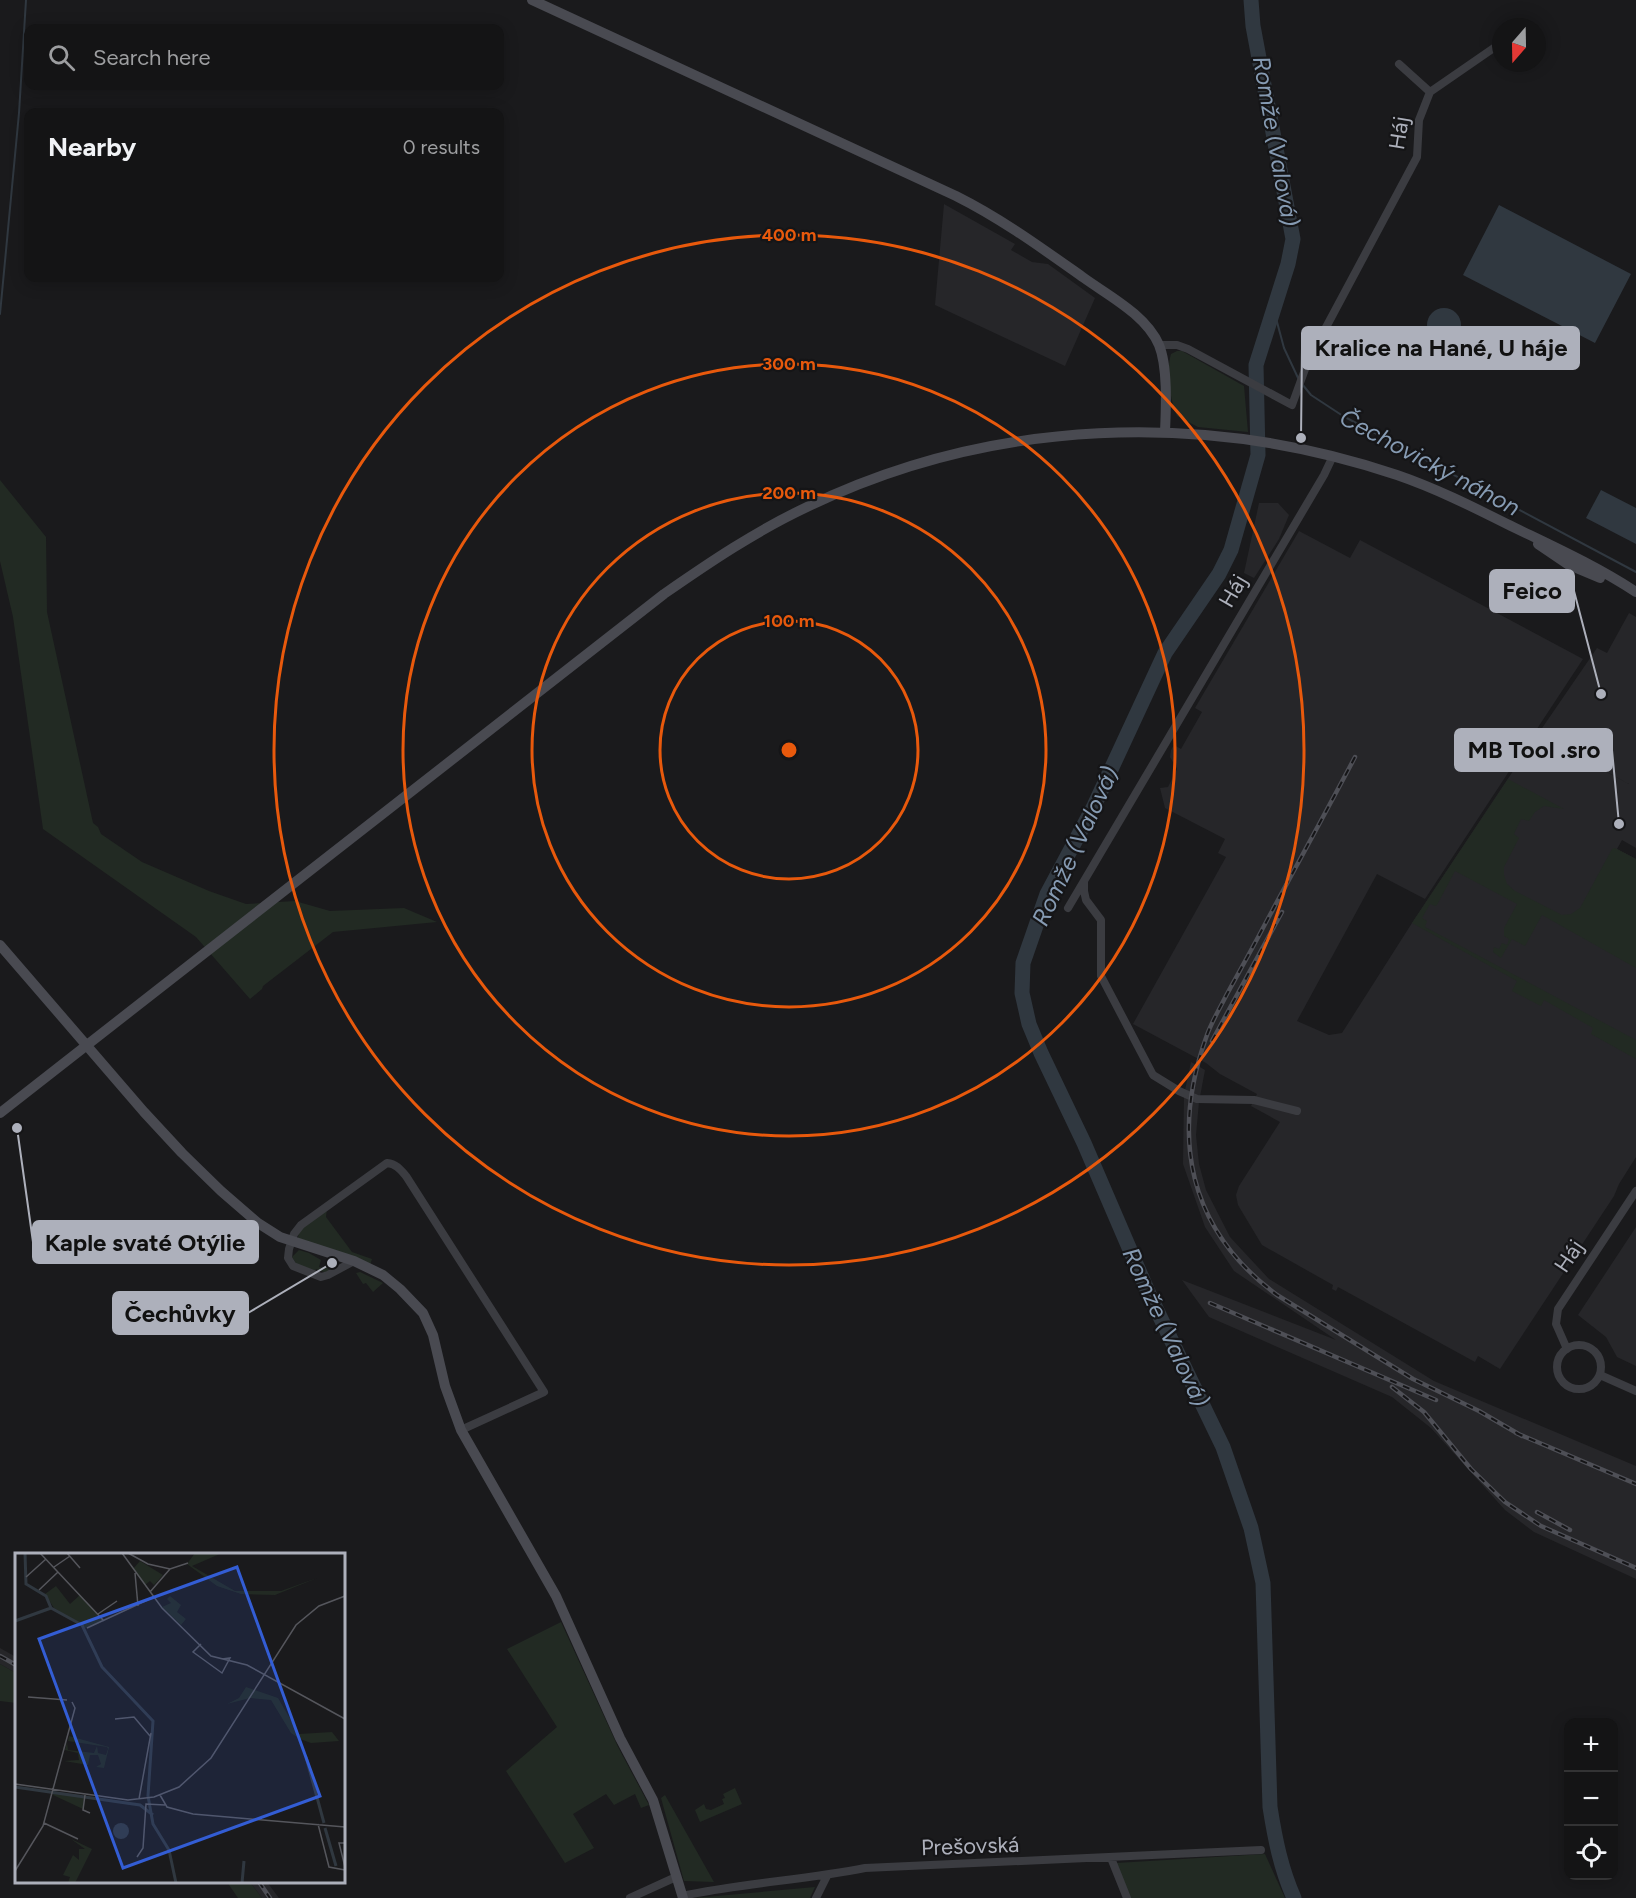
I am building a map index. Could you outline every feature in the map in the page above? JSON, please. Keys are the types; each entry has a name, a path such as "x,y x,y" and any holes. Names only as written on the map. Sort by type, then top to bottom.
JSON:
{"street":[{"path":"532,0 979,208 1037,245 1127,309 1146,326 1159,345 1164,369 1165,432"},
{"name":"Háj","path":"1159,345 1183,347 1292,405 1308,361 1417,157 1419,120 1430,92 1492,49"},
{"name":"Háj","path":"1399,64 1430,92"},
{"path":"0,1113 664,594 716,558 766,528 806,507 866,482 958,453 1058,435 1165,432 1245,438 1333,456 1415,482 1562,550 1636,593"},
{"name":"Háj","path":"1068,908 1324,475 1333,456"},
{"path":"1084,881 1086,898 1101,920 1101,976 1153,1075 1179,1091 1200,1099 1254,1100 1297,1111"},
{"path":"0,945 182,1153 221,1191 267,1230 291,1241 354,1262 389,1280 411,1300 426,1318 437,1347 445,1386 462,1430 550,1586 579,1644 620,1738 653,1800 682,1897"},
{"path":"354,1262 319,1277 296,1268 291,1263 288,1256 291,1241 301,1225 387,1163 398,1167 544,1392 462,1430"},
{"name":"Háj","path":"1567,1349 1557,1324 1558,1309 1636,1191"},
{"path":"1581,1345 1592,1349 1600,1361 1600,1375 1593,1384 1584,1388 1573,1388 1564,1383 1558,1374 1560,1357 1567,1349 1581,1345"},
{"path":"1600,1375 1636,1390"},
{"name":"Prešovská","path":"682,1897 706,1891 865,1868 1261,1851"},
{"path":"1111,1858 1127,1898"},
{"path":"816,1898 827,1875"},
{"path":"630,1898 676,1877"}],"shaded area":[{"path":"944,204 1015,244 1011,250 1032,262 1048,264 1095,298 1065,366 935,305"},
{"path":"1499,205 1631,274 1595,343 1463,275"},
{"path":"1444,308 1456,313 1461,325 1456,337 1444,342 1432,337 1427,325 1432,313"},
{"path":"1182,351 1244,386 1248,432 1198,427 1177,416 1171,394 1169,368 1171,354"},
{"path":"0,480 46,537 47,612 93,823 101,834 142,862 209,891 246,904 295,901 330,911 404,908 437,922 333,932 263,986 250,999 196,937 43,829 13,617 0,561"},
{"path":"1601,490 1636,508 1636,544 1586,518"},
{"path":"1259,503 1278,503 1289,515 1279,539 1254,578 1244,573"},
{"path":"1299,531 1350,558 1360,540 1583,659 1425,899 1377,874 1297,1021 1329,1035 1342,1033 1537,735 1629,784 1538,734 1597,648 1607,653 1629,613 1636,617 1636,848 1622,840 1617,849 1636,859 1636,1157 1614,1196 1500,1369 1478,1356 1475,1362 1338,1287 1336,1291 1332,1289 1333,1285 1262,1245 1238,1205 1236,1195 1239,1186 1280,1122 1251,1106 1257,1094 1220,1074 1206,1063 1133,1024 1226,857 1218,853 1225,839 1165,808 1160,788 1168,787 1177,769 1170,757 1171,750 1174,745 1181,749 1202,712 1195,708"},
{"path":"1508,779 1564,809 1544,806 1535,812 1529,821 1521,819 1514,834 1519,838 1504,867 1507,884 1515,891 1562,915 1571,914 1580,908 1612,849 1615,848 1636,859 1636,968 1542,915 1525,946 1512,939 1501,958 1493,952 1494,947 1499,949 1502,943 1507,945 1509,939 1504,936 1504,928 1517,904 1455,871 1437,905 1430,904 1422,918 1427,921 1425,927 1636,1040 1636,1059 1591,1034 1593,1028 1544,1000 1541,1006 1512,991 1517,981 1412,923"},
{"path":"1191,1062 1205,1070 1196,1135 1199,1164 1206,1190 1230,1237 1269,1279 1434,1381 1636,1466 1636,1579 1534,1532 1505,1510 1431,1428 1392,1397 1209,1317 1182,1280 1336,1340 1234,1271 1205,1227 1183,1164 1184,1095"},
{"path":"327,1208 326,1217 352,1252 372,1259 370,1265 298,1238 299,1230"},
{"path":"1636,1227 1636,1366 1617,1357 1606,1337 1578,1315"},
{"path":"299,1250 321,1260 319,1267 325,1268 327,1262 329,1263 332,1270 323,1275 324,1272 316,1269 314,1273 299,1268 292,1257"},
{"path":"360,1272 383,1283 373,1292 366,1283 363,1284 356,1273"},
{"path":"561,1622 618,1747 649,1805 641,1808 635,1794 614,1805 606,1794 573,1814 594,1848 565,1863 506,1771 557,1727 507,1649"},
{"path":"0,1648 15,1656 15,1672 0,1664"},
{"path":"0,1664 15,1672 15,1703 0,1701"},
{"path":"735,1788 742,1804 700,1822 695,1810 704,1804 706,1809 711,1810 724,1804 723,1794"},
{"path":"665,1795 714,1882 684,1881 661,1798"},
{"path":"1265,1854 1285,1898 1131,1898 1116,1863"},
{"path":"228,1883 251,1883 262,1898 238,1898"},
{"path":"251,1883 268,1883 279,1898 262,1898"},
{"path":"815,1887 810,1898 693,1898 706,1897"}],"waterway":[{"path":"25,24 26,0"},
{"name":"Romže (Valová)","path":"1251,0 1253,26 1293,239 1288,264 1256,365 1258,455 1231,550 1219,574 1165,653 1094,806 1047,894 1023,963 1022,993 1029,1024 1041,1053 1084,1143 1149,1294 1223,1447 1251,1528 1263,1583 1270,1807 1279,1854 1294,1898"},
{"path":"0,314 19,113 24,32"},
{"name":"Čechovický náhon","path":"1273,307 1284,348 1299,380"},
{"name":"Čechovický náhon","path":"1302,384 1311,395 1343,416 1636,572"}],"railway":[{"path":"1355,757 1207,1035 1196,1073 1190,1109 1189,1145 1195,1178 1206,1211 1223,1241 1247,1269 1277,1295 1413,1379 1479,1411 1522,1436"},
{"path":"1212,1041 1282,912"},
{"path":"1210,1303 1436,1400"},
{"path":"1392,1387 1424,1412 1471,1469 1505,1502 1541,1526 1636,1568"},
{"path":"1516,1433 1636,1484"},
{"path":"1537,1512 1570,1530"},
{"path":"0,1656 15,1664"},
{"path":"260,1883 270,1898"}],"place":[{"name":"Kralice na Hané, U háje","path":"1301,438"},
{"name":"Feico","path":"1601,694"},
{"name":"MB Tool .sro","path":"1619,824"},
{"name":"Kaple svaté Otýlie","path":"17,1128"},
{"name":"Čechůvky","path":"332,1263"}]}
